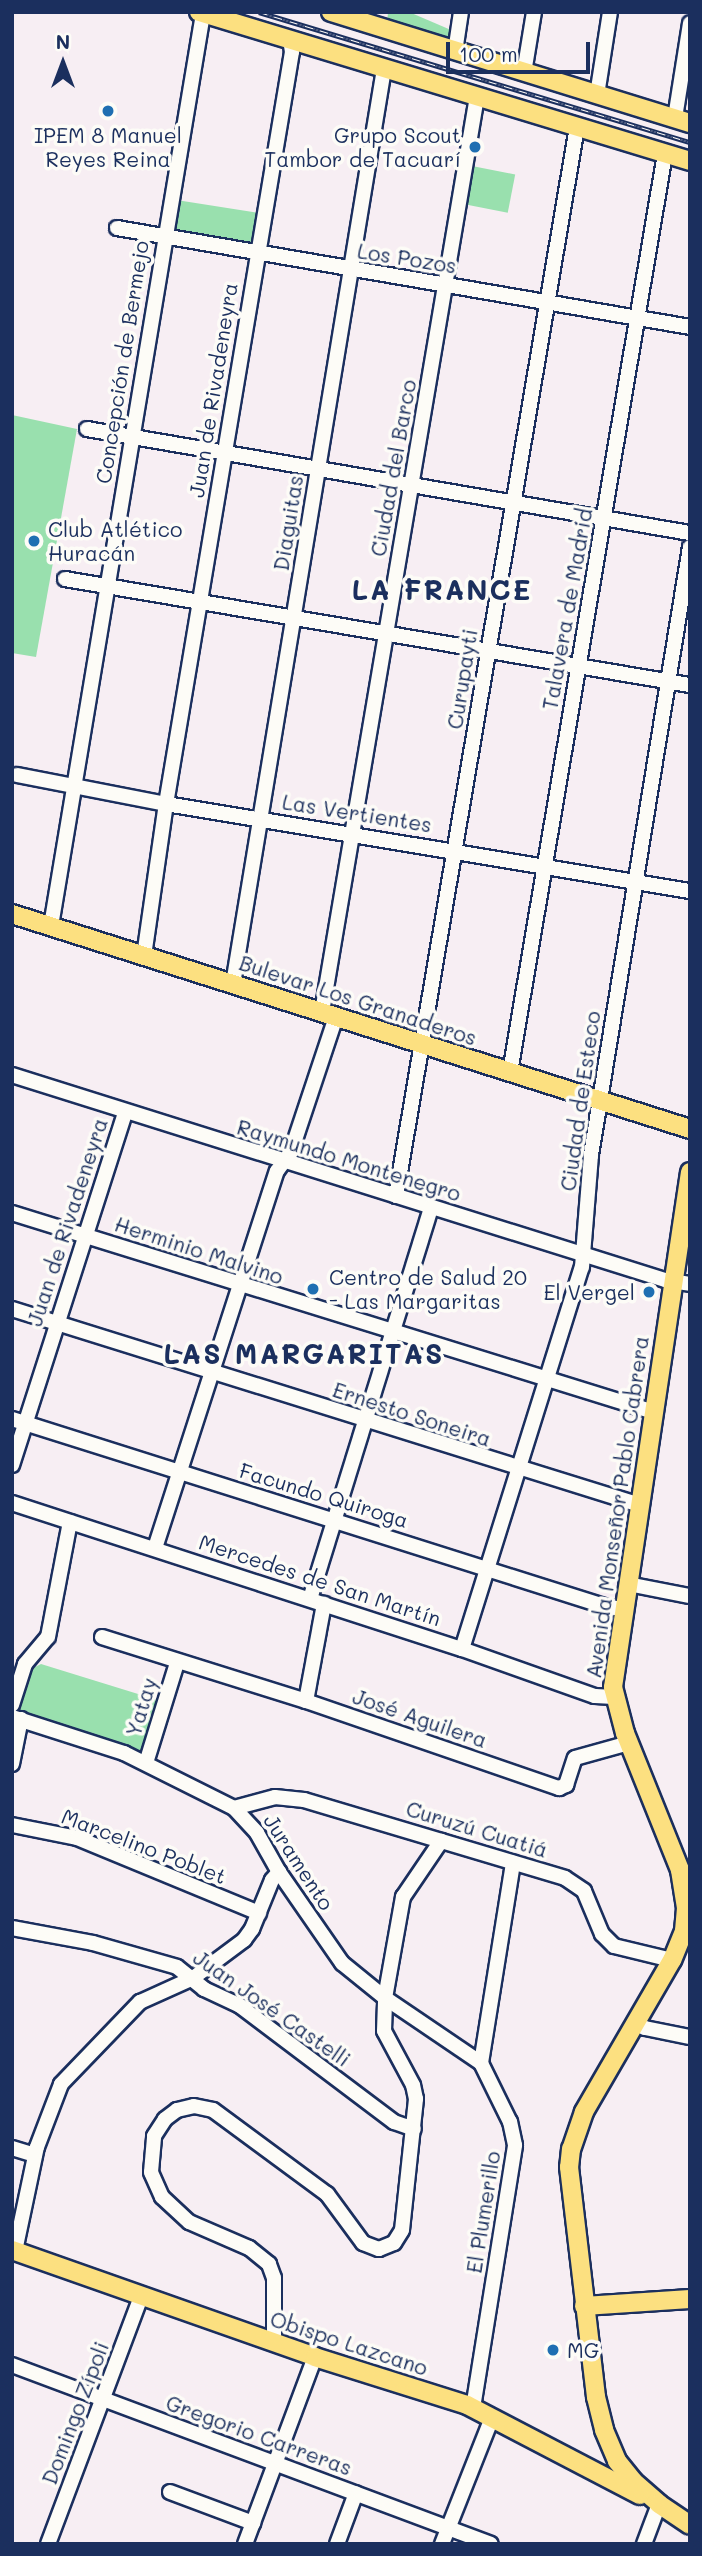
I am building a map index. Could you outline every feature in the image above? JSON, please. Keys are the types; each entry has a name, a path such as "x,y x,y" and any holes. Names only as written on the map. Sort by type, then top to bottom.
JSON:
{"main road":[{"path":"331,12 380,21 455,52 682,121"},
{"path":"202,13 690,161"},
{"name":"Bulevar Los Granaderos","path":"12,914 690,1129"},
{"name":"Avenida Monseñor Pablo Cabrera","path":"690,1172 682,1283 654,1412 615,1661 614,1697 629,1743 683,1881 686,1908 684,1931 673,1959 584,2112 570,2149 570,2179 597,2405 614,2455 624,2471 659,2504 690,2525"},
{"name":"Obispo Lazcano","path":"14,2250 315,2357 473,2408 491,2420 659,2504"},
{"path":"584,2306 690,2299"},
{"path":"594,2473 610,2469 614,2455"}],"street":[{"path":"455,52 461,12"},
{"path":"524,73 534,12"},
{"path":"597,95 610,12"},
{"name":"Concepción de Bermejo","path":"51,926 72,786 202,13"},
{"path":"682,121 690,23"},
{"name":"Juan de Rivadeneyra","path":"144,956 166,804 292,52 290,40"},
{"name":"Diaguitas","path":"233,984 384,69"},
{"name":"Ciudad del Barco","path":"155,1548 239,1285 283,1162 291,1152 329,1014 352,833 477,97"},
{"name":"Curupayti","path":"396,1196 577,127"},
{"name":"Talavera de Madrid","path":"510,1072 665,154"},
{"name":"Los Pozos","path":"117,228 690,327"},
{"path":"87,429 690,533"},
{"name":"Ciudad de Esteco","path":"462,1649 582,1267 588,1176 599,1101 690,547"},
{"path":"65,579 690,685"},
{"name":"Las Vertientes","path":"17,775 166,804 690,891"},
{"name":"Raymundo Montenegro","path":"12,1075 283,1162 682,1283"},
{"name":"Juan de Rivadeneyra","path":"12,1465 19,1421 57,1323 124,1112"},
{"path":"306,1701 317,1602 336,1520 431,1207"},
{"name":"Herminio Malvino","path":"12,1213 654,1412"},
{"name":"Ernesto Soneira","path":"12,1309 519,1470 640,1505"},
{"name":"Facundo Quiroga","path":"19,1421 488,1567 607,1607 624,1609"},
{"name":"Mercedes de San Martín","path":"12,1503 462,1649 595,1696 614,1697"},
{"path":"12,1705 25,1664 48,1637 70,1522"},
{"path":"628,1584 690,1596"},
{"name":"José Aguilera","path":"102,1637 165,1656 177,1663 306,1701 559,1788 566,1785 575,1758 629,1743"},
{"name":"Yatay","path":"146,1763 177,1663"},
{"path":"12,1764 17,1718"},
{"name":"Juramento","path":"17,1718 105,1746 146,1763 234,1808 252,1827 336,1956 385,1998 481,2063"},
{"name":"Curuzú Cuatiá","path":"234,1808 262,1799 288,1797 319,1803 575,1882 589,1900 603,1934 614,1946 673,1959"},
{"name":"Marcelino Poblet","path":"12,1825 77,1838 260,1913"},
{"path":"274,2342 274,2278 269,2264 250,2248 189,2222 162,2197 154,2181 150,2162 152,2143 159,2127 170,2115 187,2107 203,2107 220,2114 327,2194 358,2237 370,2247 379,2249 394,2243 402,2230 416,2093 384,2031 385,1998 403,1897 441,1840"},
{"path":"481,2063 513,1863"},
{"path":"14,2250 35,2155 57,2090 139,2001 193,1978 244,1940 260,1913 272,1881 279,1872"},
{"name":"Juan José Castelli","path":"12,1928 93,1943 177,1967 204,1989 240,2006 394,2122 414,2129"},
{"path":"635,2023 645,2028 690,2037"},
{"name":"El Plumerillo","path":"473,2408 515,2145 510,2122 481,2063"},
{"path":"12,2148 35,2155"},
{"name":"Domingo Zípoli","path":"48,2544 141,2296"},
{"path":"245,2544 315,2357"},
{"name":"Gregorio Carreras","path":"12,2365 491,2544"},
{"path":"442,2544 491,2420"},
{"path":"170,2491 253,2523"},
{"path":"337,2544 356,2493"},
{"path":"644,2544 659,2504"}],"green space":[{"path":"388,12 409,12 451,30 448,47 387,24"},
{"path":"472,166 515,174 508,213 465,204"},
{"path":"170,199 264,214 258,250 164,236"},
{"name":"Club Atlético Huracán","path":"12,415 77,429 36,657 12,653"},
{"path":"41,1664 164,1702 145,1758 16,1712 33,1668"}],"railway":[{"path":"259,12 690,142"}],"place":[{"name":"IPEM 8 Manuel Reyes Reina","path":"108,111"},
{"name":"Grupo Scout Tambor de Tacuarí","path":"475,147"},
{"name":"Club Atlético Huracán","path":"34,541"},
{"name":"Centro de Salud 20 - Las Margaritas","path":"313,1289"},
{"name":"El Vergel","path":"649,1292"},
{"name":"MG","path":"553,2350"}],"district":[{"name":"LA FRANCE","path":"442,589"},
{"name":"LAS MARGARITAS","path":"304,1353"}]}
